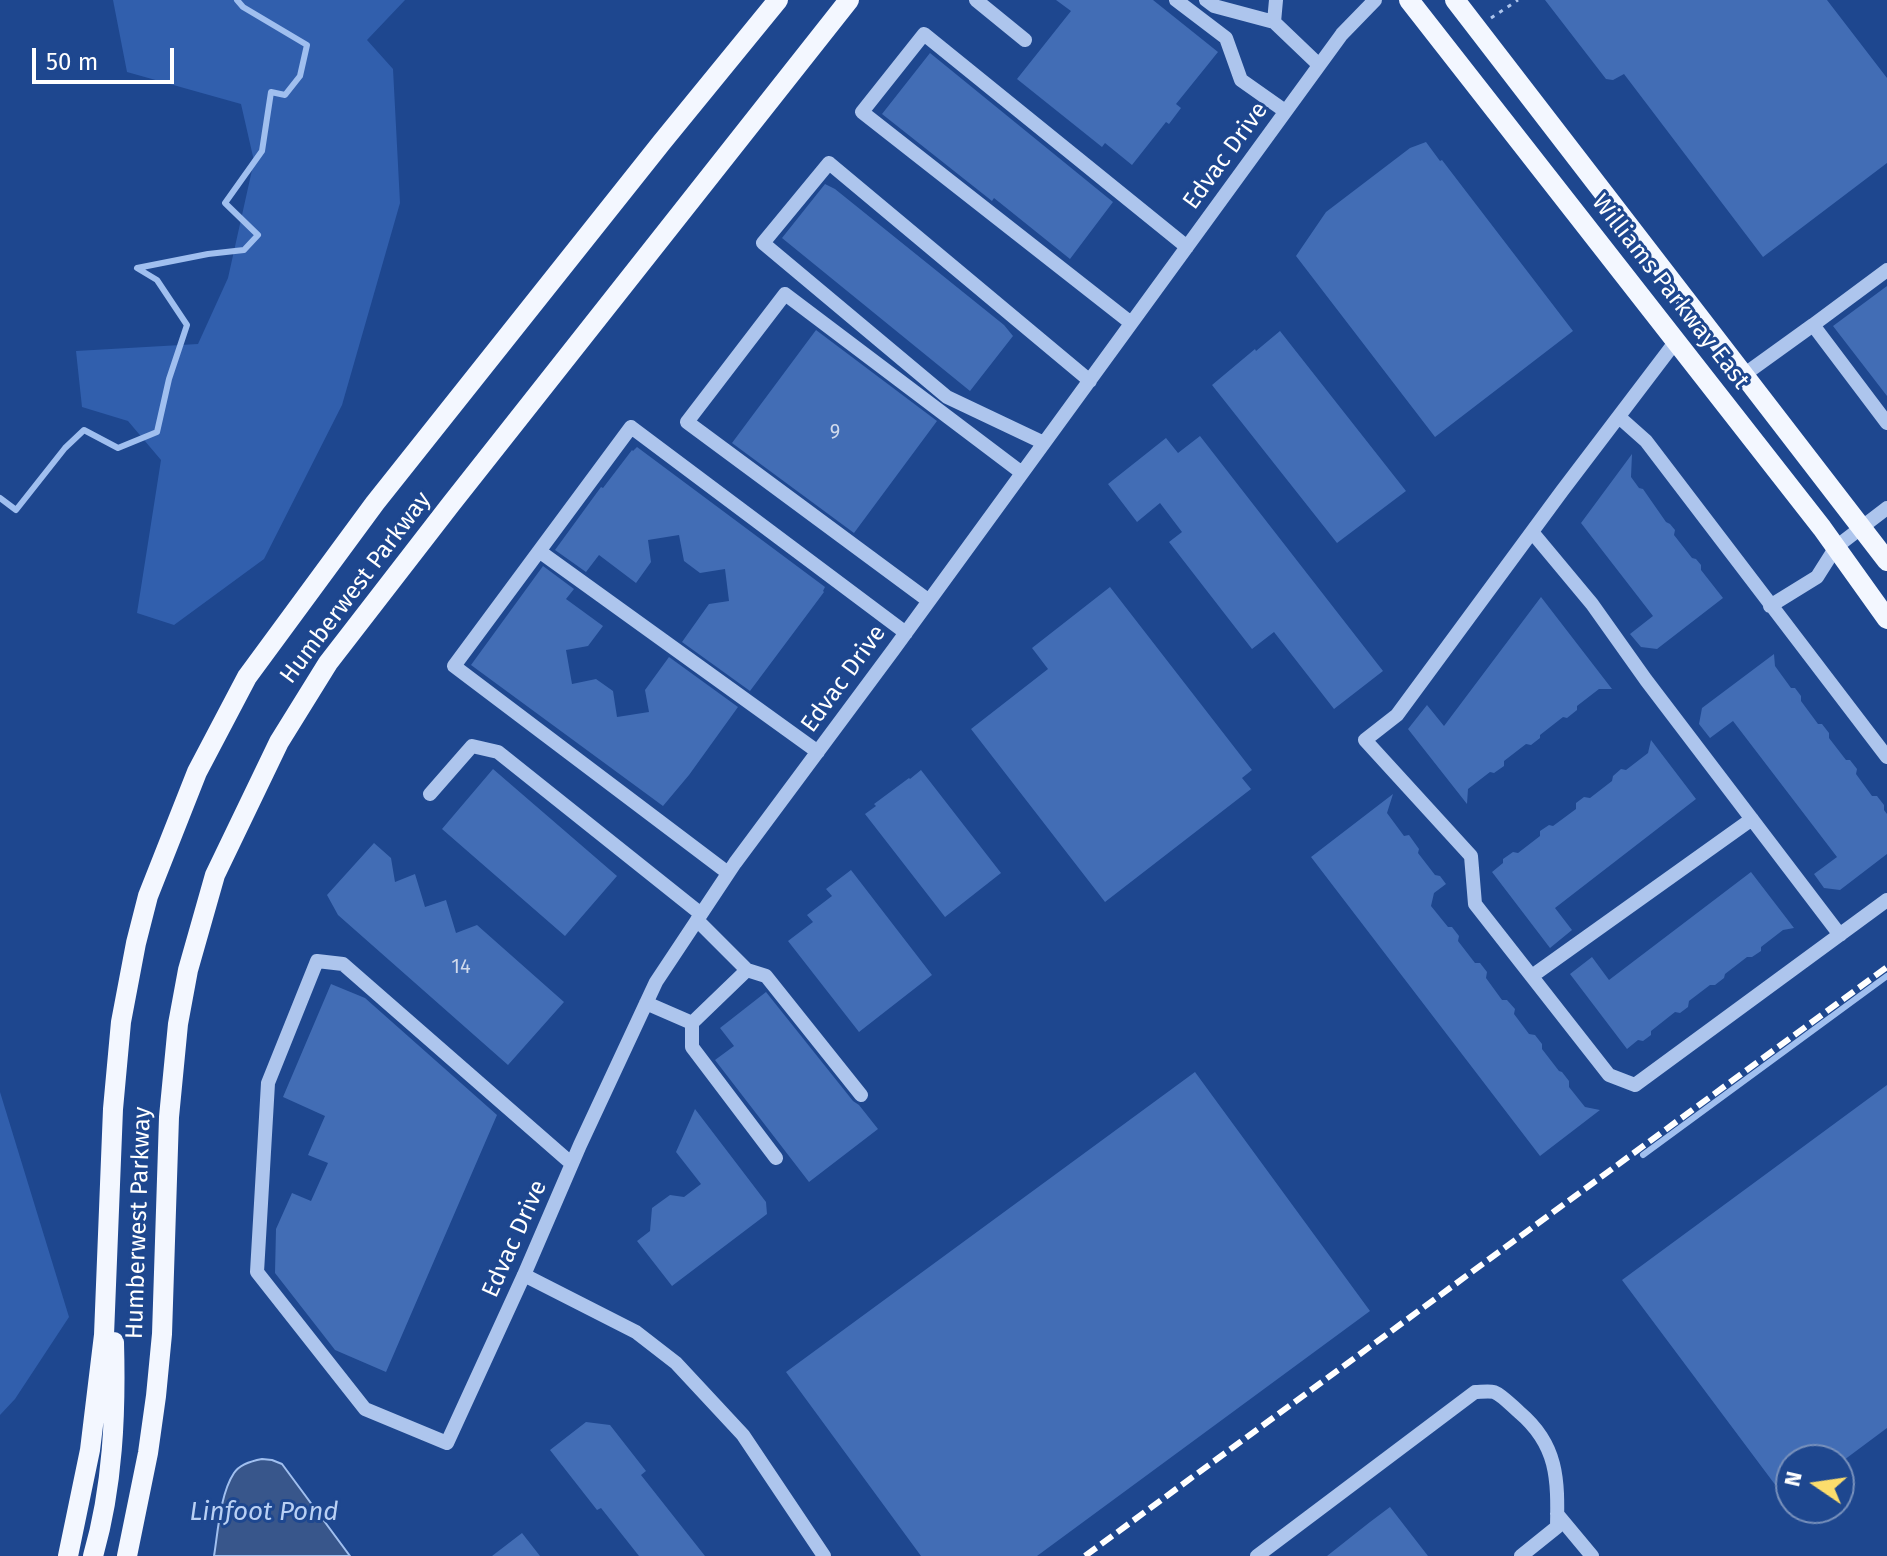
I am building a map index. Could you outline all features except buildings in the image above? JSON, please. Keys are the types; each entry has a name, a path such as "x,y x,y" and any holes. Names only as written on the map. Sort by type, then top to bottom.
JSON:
{"main road":[{"name":"Humberwest Parkway","path":"68,1556 90,1450 101,1371 117,1049 128,981 148,896 197,772 247,677 375,503 778,0"},
{"name":"Humberwest Parkway","path":"127,1556 148,1453 160,1350 169,1117 178,1024 188,970 215,875 279,742 328,663 849,0"},
{"name":"Williams Parkway East","path":"1409,0 1836,547 1887,619"},
{"name":"Williams Parkway East","path":"1455,0 1887,561"},
{"path":"93,1556 111,1468 115,1384 111,1198"}],"street":[{"path":"976,0 1025,40"},
{"path":"1176,0 1226,38 1241,80 1285,111"},
{"path":"1206,0 1214,6 1274,22 1319,65"},
{"path":"1274,22 1276,0"},
{"name":"Edvac Drive","path":"572,1164 343,964 317,961 268,1083 257,1272 365,1409 447,1443 656,982 728,873 1285,111 1342,34 1375,0"},
{"path":"1131,323 862,112 924,34 1187,247"},
{"path":"1044,443 947,397 763,243 829,163 1090,381"},
{"path":"1745,374 1887,270"},
{"path":"929,601 687,422 785,294 1022,473"},
{"path":"1813,325 1887,423"},
{"path":"1676,341 1397,715 1365,740 1471,856 1475,904 1609,1075 1635,1085 1887,900"},
{"path":"1619,417 1646,441 1887,757"},
{"path":"728,873 454,666 539,551 631,427 906,633"},
{"path":"1770,606 1817,577 1836,547 1887,508"},
{"path":"1532,532 1592,604 1840,935"},
{"path":"539,551 818,752"},
{"path":"430,794 472,746 498,752 699,917 747,970 766,976 861,1095"},
{"path":"1532,976 1752,819"},
{"path":"747,970 692,1023 692,1047 776,1158"},
{"path":"646,1003 692,1023"},
{"path":"524,1275 636,1332 676,1363 743,1435 824,1556"},
{"path":"1257,1556 1475,1392 1495,1392 1534,1425 1553,1462 1557,1481 1557,1527 1521,1556"},
{"path":"1557,1514 1592,1556"}],"path":[{"path":"1477,28 1518,0"}],"shaded area":[{"path":"113,0 405,0 367,40 393,69 400,203 342,405 264,559 174,625 137,613 161,460 128,421 82,407 76,351 198,344 228,278 254,161 241,104 127,72"},
{"path":"0,1092 69,1317 15,1399 0,1415"}],"water":[{"name":"Linfoot Pond","path":"262,1459 282,1464 350,1556 214,1556 220,1513 229,1482 239,1467"}],"waterway":[{"path":"0,498 16,510 65,448 84,430 118,448 157,432 169,379 187,325 157,280 137,268 244,250 258,235 225,203 262,151 271,92 285,95 300,76 307,45 243,7 237,0"},
{"path":"1643,1155 1887,976"}],"railway":[{"path":"1085,1556 1887,967"}]}
